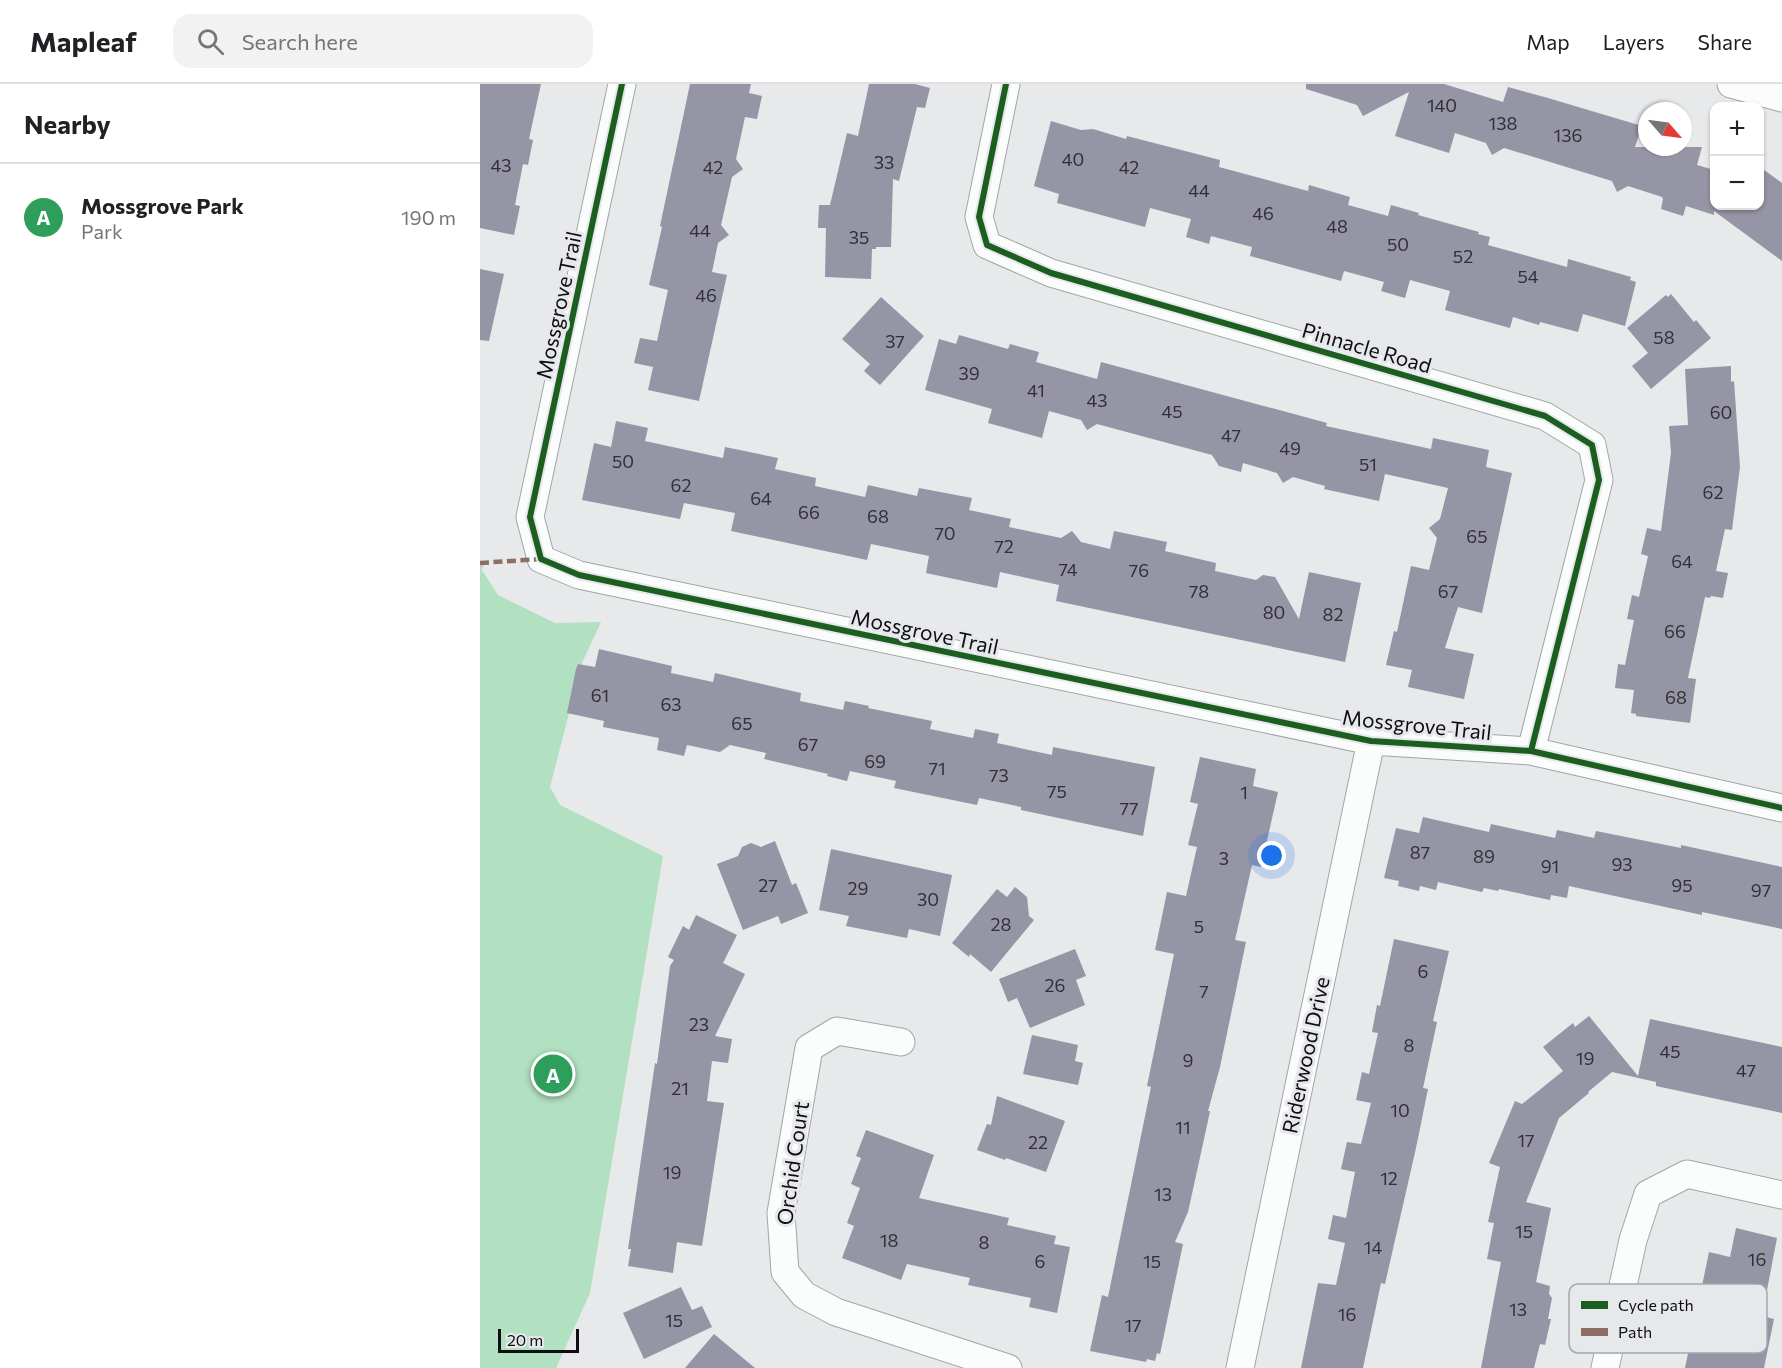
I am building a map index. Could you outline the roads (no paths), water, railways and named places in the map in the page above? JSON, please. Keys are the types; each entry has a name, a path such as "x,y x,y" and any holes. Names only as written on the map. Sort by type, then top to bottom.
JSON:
{"street":[{"name":"Mossgrove Trail","path":"622,84 530,517 541,559 579,575 1371,741 1532,751 1782,808"},
{"name":"Pinnacle Road","path":"1006,84 979,217 987,245 1051,273 1545,416 1592,445 1599,480 1532,751"},
{"path":"1731,84 1782,98"},
{"name":"Riderwood Drive","path":"1240,1368 1371,741"},
{"name":"Orchid Court","path":"901,1042 837,1031 809,1048 781,1213 785,1272 804,1295 836,1312 1008,1368"},
{"path":"1623,1284 1633,1240 1648,1194 1687,1174 1782,1195"},
{"path":"1605,1368 1608,1353"}],"place":[{"name":"Mossgrove Park","path":"553,1074"}]}
